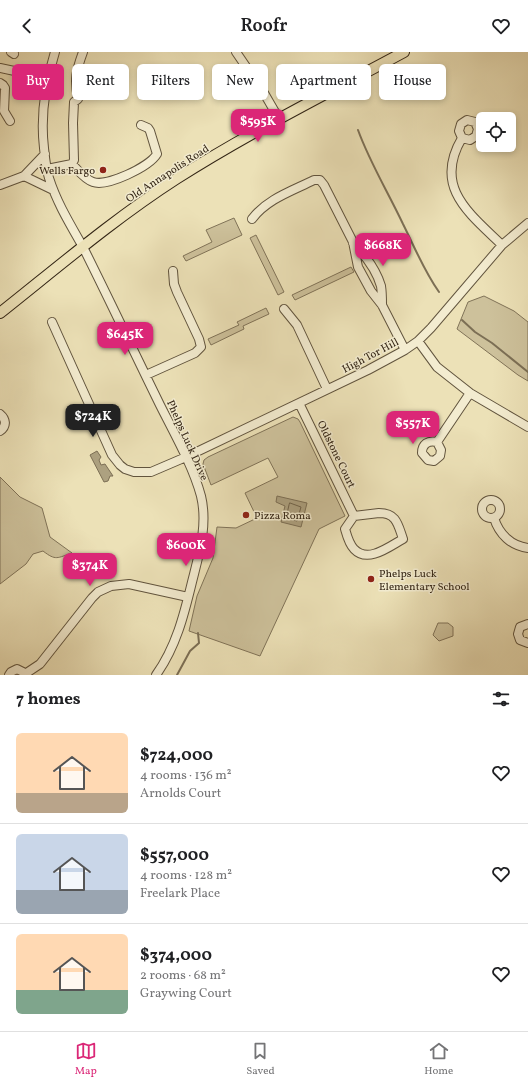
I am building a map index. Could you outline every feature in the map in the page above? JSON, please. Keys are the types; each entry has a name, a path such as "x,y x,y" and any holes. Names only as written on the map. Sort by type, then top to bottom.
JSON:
{"main road":[{"name":"Old Annapolis Road","path":"0,313 82,247 176,179 279,119 404,52"}],"street":[{"name":"Phelps Luck Drive","path":"51,64 55,52"},
{"path":"72,164 75,154 73,123 74,102 78,99 75,85 76,74 83,52"},
{"path":"236,52 264,93 279,119"},
{"path":"0,68 12,71"},
{"path":"0,83 5,88 4,110 10,121"},
{"name":"Phelps Luck Drive","path":"43,100 42,119 44,154 53,190 63,213 82,247 186,457 201,496 204,516 202,543 176,639 170,654 156,675"},
{"path":"72,164 87,180 95,183 130,174 138,170 150,162 157,154 150,131 148,128 141,125"},
{"path":"462,138 454,156 452,168 454,188 463,206 502,245"},
{"path":"0,185 24,176 44,154"},
{"path":"47,169 72,164"},
{"path":"24,176 53,190"},
{"path":"252,219 257,212 271,202 314,180 320,180 353,242 369,260 380,286 382,305"},
{"name":"High Tor Hill","path":"52,322 112,455 120,465 134,472 151,472 299,403 405,350 418,341 444,313 502,245 528,223"},
{"path":"353,242 358,267 371,291 382,305 405,350"},
{"path":"146,375 195,353 201,347 199,339 174,284 173,271"},
{"path":"284,309 297,325 328,389"},
{"path":"418,341 438,367 470,393 528,427"},
{"path":"437,442 470,393"},
{"name":"Oldstone Court","path":"299,403 354,516"},
{"path":"0,414 5,421 5,425 0,431"},
{"path":"379,513 390,515 395,519 403,539 374,554 363,555 354,550 345,529 354,516 379,513"},
{"path":"494,518 497,528 508,539 515,544 528,548"},
{"path":"9,675 17,669 21,670 25,675 40,664 92,598 104,588 120,584 129,584 188,597"},
{"path":"528,624 520,627 518,634 520,640 528,643"}],"shaded area":[{"path":"234,218 242,235 186,261 183,256 212,242 206,230"},
{"path":"256,235 284,292 278,295 250,238"},
{"path":"351,267 354,272 295,300 292,295"},
{"path":"484,296 514,311 528,322 528,381 457,329 468,302"},
{"path":"266,308 269,314 243,326 244,329 211,345 208,339 239,325 237,322"},
{"path":"293,417 298,419 300,422 345,516 319,529 260,656 189,631 197,596 213,558 217,527 236,528 257,518 245,493 278,477 268,458 211,485 203,464 204,460 208,457"},
{"path":"0,477 20,497 42,508 50,537 72,553 57,558 43,551 33,554 26,564 0,584"},
{"path":"438,623 448,623 453,627 453,636 439,641 433,635"}],"water":[{"path":"97,451 101,457 99,460 101,465 105,464 113,476 110,476 108,481 104,482 90,455"},
{"path":"277,496 307,503 301,527 281,522 285,506 276,502"}],"waterway":[{"path":"358,130 420,259 439,292"},
{"path":"462,320 475,332 492,343 528,372"},
{"path":"177,675 190,651 199,643 198,633"}],"place":[{"name":"Wells Fargo","path":"103,170"},
{"name":"Pizza Roma","path":"246,515"},
{"name":"Phelps Luck Elementary School","path":"371,579"}]}
